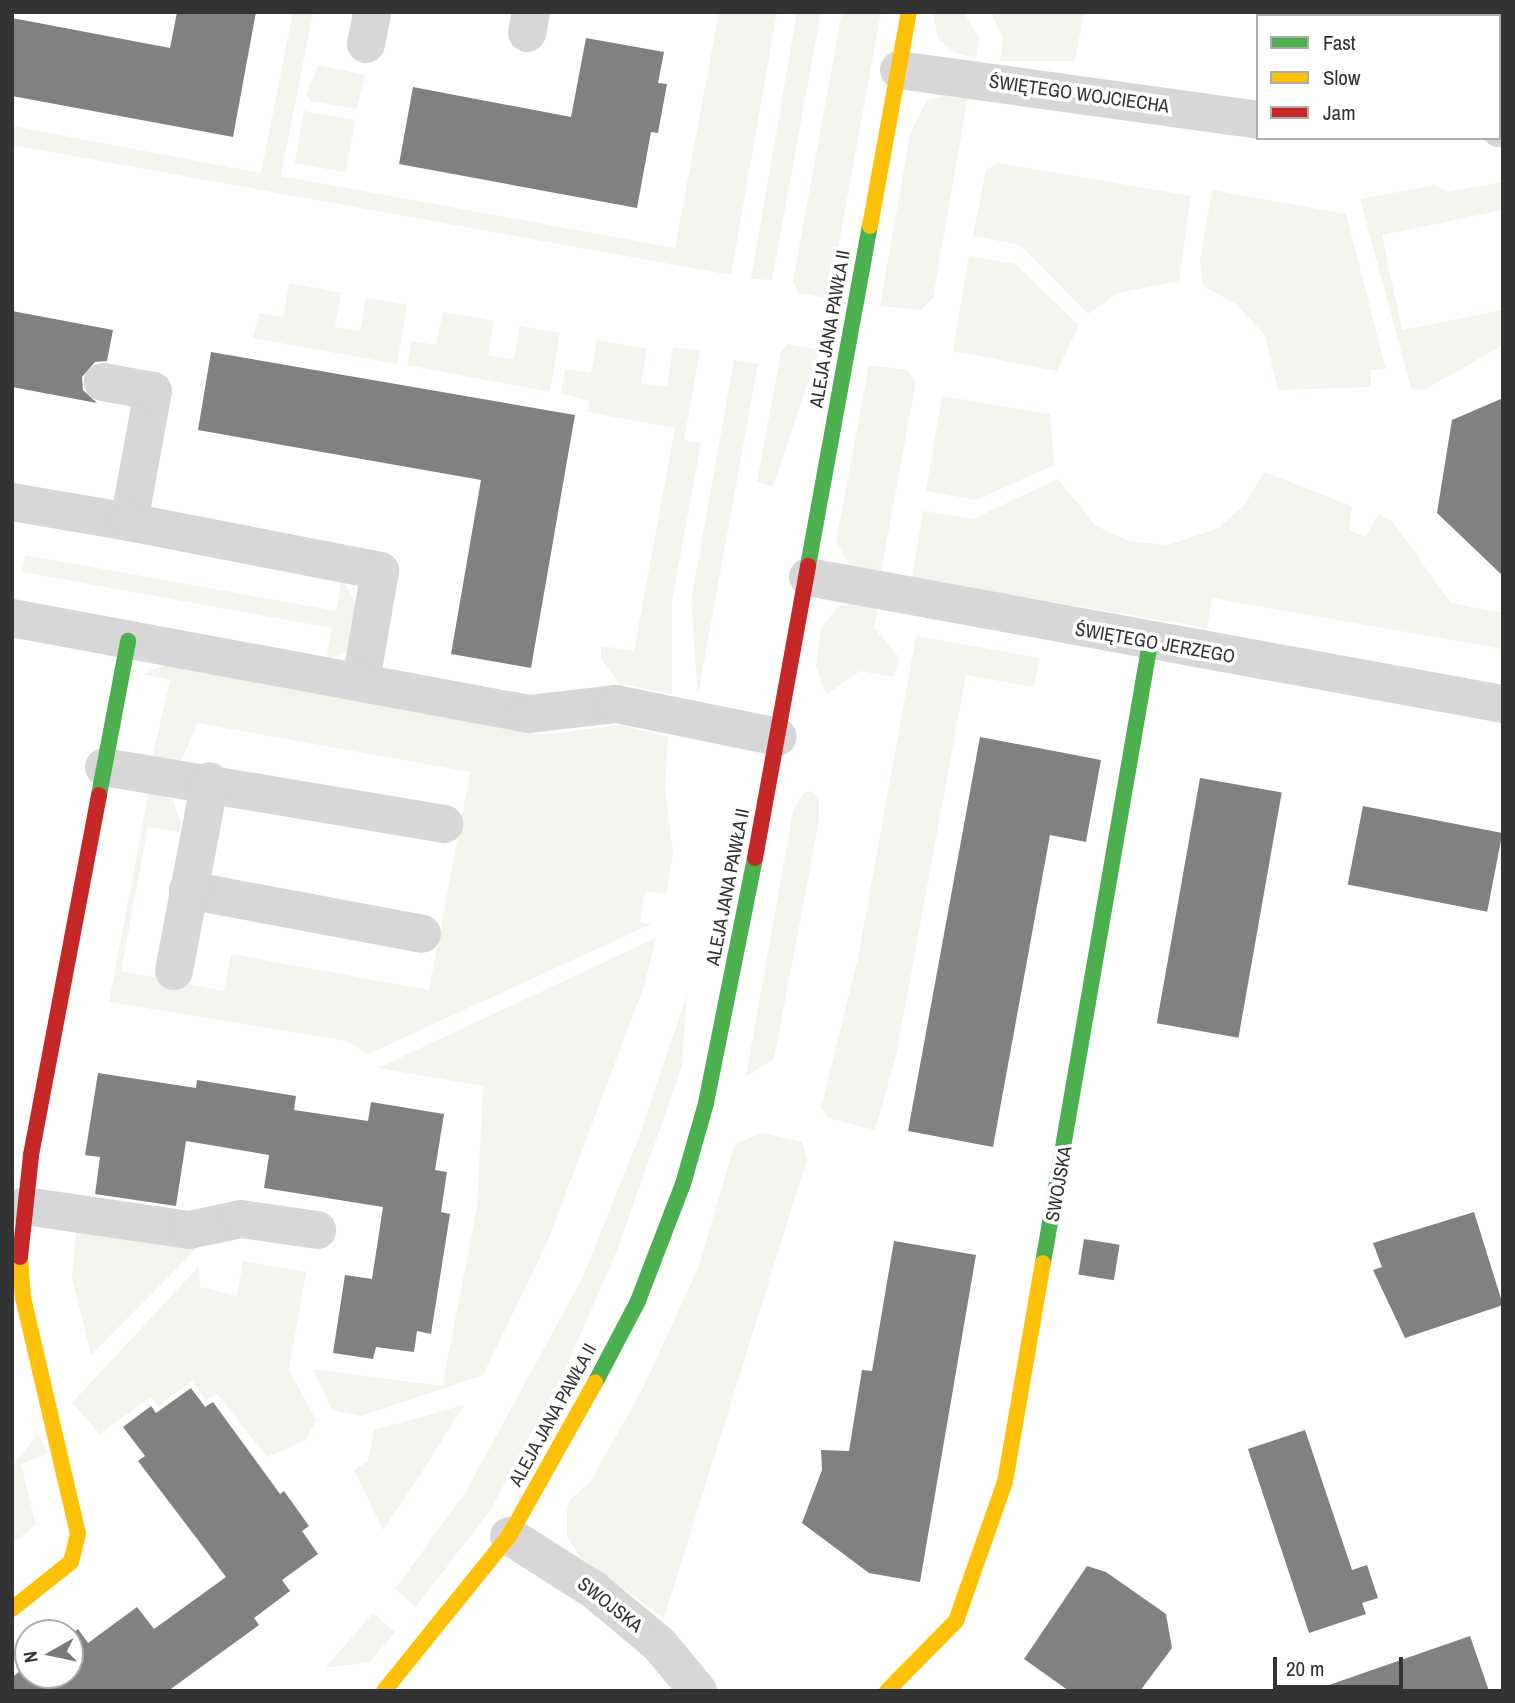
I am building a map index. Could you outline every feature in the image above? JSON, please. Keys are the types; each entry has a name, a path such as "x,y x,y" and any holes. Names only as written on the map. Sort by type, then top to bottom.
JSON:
{"street":[{"name":"ALEJA JANA PAWŁA II","path":"384,1691 509,1536 590,1398 638,1301 683,1184 713,1068 778,737 909,12"},
{"name":"ŚWIĘTEGO WOJCIECHA","path":"899,70 1256,120"},
{"path":"103,382 153,391 129,522"},
{"path":"12,502 380,571 361,681"},
{"name":"ŚWIĘTEGO JERZEGO","path":"808,577 1150,643 1503,704"},
{"path":"12,618 528,714 616,704 778,737"},
{"path":"12,1609 71,1562 78,1534 18,1298 19,1245 128,641"},
{"name":"SWOJSKA","path":"887,1691 956,1621 1005,1482 1150,643"},
{"path":"104,767 210,780 444,824"},
{"path":"174,971 210,780"},
{"path":"188,890 422,934"},
{"path":"25,1206 190,1230 241,1219 317,1230"},
{"name":"SWOJSKA","path":"509,1536 594,1590 659,1644 698,1691"}],"shaded area":[{"path":"293,12 313,12 281,176 675,248 719,12 777,12 731,275 12,145 12,126 261,173"},
{"path":"797,12 821,12 772,280 751,279"},
{"path":"842,12 881,12 829,298 799,293 793,281"},
{"path":"933,12 964,12 979,39 976,58 955,53 938,39"},
{"path":"991,12 1084,12 1075,61 1000,61 1003,39"},
{"path":"318,65 365,75 357,109 311,101 306,95"},
{"path":"949,95 968,96 933,298 921,310 880,306 910,134 927,100"},
{"path":"304,111 355,120 346,172 295,163"},
{"path":"998,163 1191,196 1179,281 1117,293 1088,314 1020,245 973,236 986,170"},
{"path":"1503,182 1503,210 1382,235 1402,330 1503,310 1503,345 1424,390 1411,388 1360,199 1435,185 1447,192"},
{"path":"1212,190 1346,214 1386,369 1371,370 1371,387 1278,390 1265,335 1236,304 1203,286 1200,261"},
{"path":"969,256 1015,264 1079,325 1057,371 953,351"},
{"path":"289,283 341,293 335,327 360,331 366,298 407,305 397,364 253,338 259,313 283,317"},
{"path":"443,312 494,321 488,355 514,359 520,326 560,333 550,392 407,365 412,341 436,345"},
{"path":"597,340 647,349 641,383 667,387 673,347 700,351 684,440 701,443 672,601 672,694 619,683 601,659 601,646 634,651 675,428 587,412 589,400 561,394 565,369 591,373"},
{"path":"788,344 819,350 773,486 757,482 781,352"},
{"path":"734,360 758,364 698,695 691,601"},
{"path":"869,365 907,370 916,381 881,572 851,567 836,542"},
{"path":"942,396 1050,414 1054,465 976,500 926,491"},
{"path":"1264,472 1352,506 1349,530 1366,537 1378,514 1392,521 1451,603 1503,613 1503,649 1212,598 1207,628 912,578 923,511 973,519 1058,479 1096,526 1129,541 1168,545 1219,528 1245,504"},
{"path":"25,555 336,611 342,579 356,602 347,651 326,660 332,628 22,572"},
{"path":"851,604 878,608 874,628 899,657 894,677 860,671 826,695 816,666 821,628 838,606"},
{"path":"916,636 1040,658 1034,687 966,675 896,1056 875,1130 828,1118 821,1108 858,958"},
{"path":"167,665 541,735 620,725 668,737 665,787 673,854 666,894 645,891 640,922 651,924 368,1054 347,1041 109,1002 149,790 173,800 181,823 179,832 148,827 121,971 224,991 231,954 429,990 470,772 197,723 182,760 151,763 170,680 142,674"},
{"path":"812,791 819,798 819,821 774,1059 746,1076 793,811 803,793"},
{"path":"656,938 644,986 547,1243 483,1375 361,1416 332,1410 313,1369 442,1386 477,1208 483,1086 378,1068"},
{"path":"687,995 682,1066 618,1248 566,1368 491,1509 416,1607 395,1589 465,1493 583,1277 636,1145"},
{"path":"763,1133 802,1142 807,1159 664,1618 580,1557 567,1537 567,1510 570,1500 590,1482 643,1388 698,1268 735,1144"},
{"path":"76,1232 198,1247 91,1355 72,1278"},
{"path":"243,1261 306,1272 289,1370 316,1420 306,1440 267,1457 217,1394 206,1400 192,1381 158,1406 151,1397 100,1434 72,1403 199,1266 200,1287 237,1296"},
{"path":"464,1405 383,1530 354,1470 368,1461 374,1430"},
{"path":"38,1435 49,1453 21,1464 36,1525 12,1543 12,1465"},
{"path":"373,1613 395,1632 370,1662 325,1668"}],"building":[{"path":"177,12 256,12 233,137 12,96 12,18 170,48"},
{"path":"586,38 664,52 658,83 667,84 658,133 651,132 637,208 399,164 413,87 571,117"},
{"path":"12,311 113,330 107,361 95,362 82,377 83,390 97,403 12,387"},
{"path":"211,352 575,415 531,668 451,654 481,480 198,430"},
{"path":"1503,398 1503,576 1437,513 1452,420"},
{"path":"980,737 1101,760 1086,842 1050,835 993,1147 908,1131"},
{"path":"1200,778 1282,792 1239,1038 1157,1023"},
{"path":"1363,806 1502,833 1487,912 1348,885"},
{"path":"98,1073 196,1088 197,1080 296,1096 294,1110 368,1121 371,1102 444,1114 435,1170 447,1172 441,1212 450,1214 431,1334 417,1331 414,1352 376,1347 373,1359 333,1353 345,1275 372,1279 383,1207 264,1188 269,1155 186,1141 176,1206 95,1194 100,1157 85,1155"},
{"path":"1474,1212 1503,1305 1405,1338 1373,1270 1382,1267 1373,1243"},
{"path":"1084,1239 1120,1245 1114,1280 1078,1275"},
{"path":"894,1241 976,1255 920,1582 869,1573 802,1523 822,1470 821,1450 849,1451 862,1370 872,1371"},
{"path":"191,1388 205,1407 213,1402 280,1494 284,1491 309,1526 302,1531 318,1554 282,1580 290,1591 254,1618 259,1625 168,1691 12,1691 14,1676 14,1689 84,1689 84,1637 88,1643 137,1607 154,1629 226,1577 138,1461 145,1456 123,1427 151,1406 156,1413"},
{"path":"1305,1430 1352,1570 1367,1565 1378,1598 1362,1603 1366,1614 1309,1633 1248,1449"},
{"path":"1087,1566 1106,1572 1166,1614 1172,1648 1140,1691 1069,1691 1024,1659"},
{"path":"1470,1636 1489,1691 1330,1691 1329,1685"}],"traffic: fast":[{"path":"808,566 870,226"},
{"path":"99,795 128,641"},
{"path":"1043,1263 1150,643"},
{"path":"595,1383 638,1301 683,1184 706,1103 755,858"}],"traffic: slow":[{"path":"870,226 909,12"},
{"path":"12,1609 71,1562 78,1534 23,1298 20,1257"},
{"path":"887,1691 956,1621 1005,1482 1043,1263"},
{"path":"384,1691 509,1536 595,1383"}],"traffic: jam":[{"path":"755,858 808,566"},
{"path":"20,1257 31,1155 99,795"}]}
